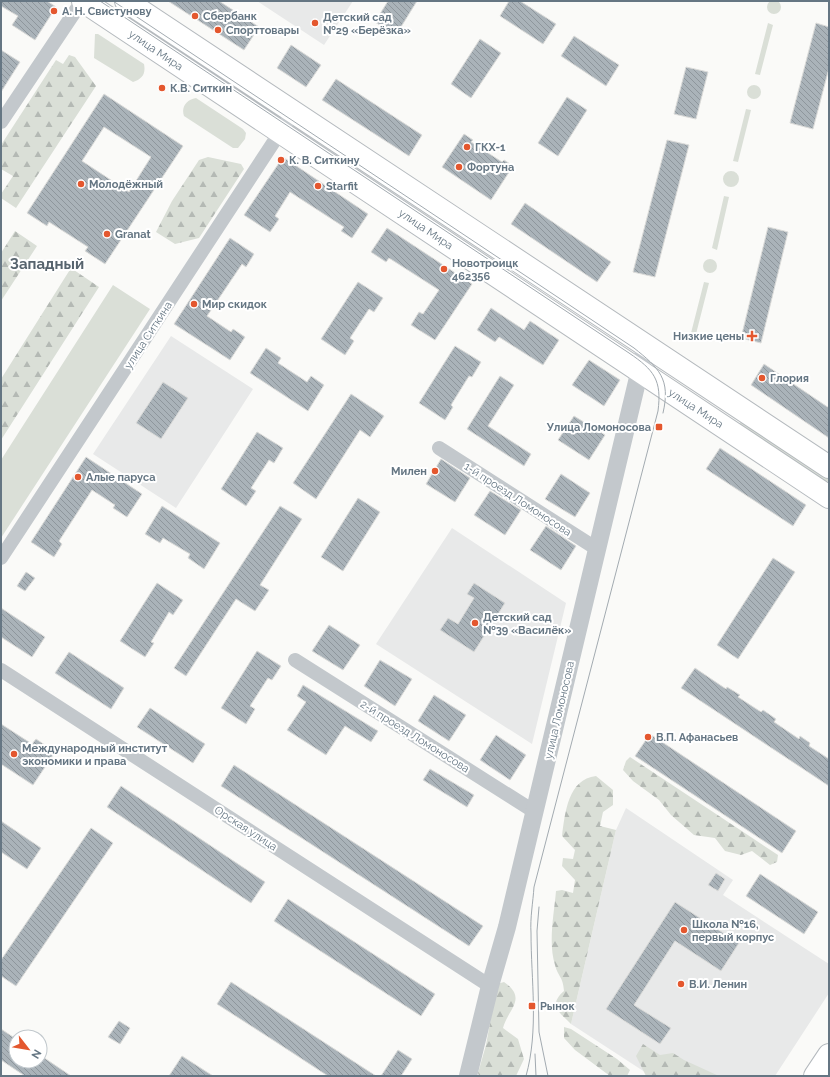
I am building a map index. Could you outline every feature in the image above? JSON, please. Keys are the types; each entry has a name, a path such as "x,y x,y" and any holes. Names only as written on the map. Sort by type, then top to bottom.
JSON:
{"main road":[{"name":"улица Мира","path":"83,1 829,497"},
{"path":"126,1 646,344 829,467"},
{"path":"815,1076 829,1055"}],"street":[{"path":"1,122 83,1"},
{"name":"улица Ситкина","path":"1,558 294,112"},
{"name":"улица Ломоносова","path":"468,1076 535,812 646,344"},
{"name":"1-й проезд Ломоносова","path":"439,448 597,549"},
{"name":"2-й проезд Ломоносова","path":"294,660 535,812"},
{"name":"Орская улица","path":"1,670 490,986"}],"shaded area":[{"name":"Детский сад №29 «Берёзка»","path":"257,1 353,1 324,45"},
{"path":"171,336 253,389 176,508 93,454"},
{"name":"Детский сад №39 «Василёк»","path":"452,528 566,603 532,744 376,644"},
{"name":"Школа №16, первый корпус","path":"626,808 733,880 723,895 829,964 829,993 775,1076 651,1076 571,1024 616,830"}],"green space":[{"path":"771,0 777,0 781,4 781,10 777,14 771,14 767,10 767,4"},
{"path":"768,23 773,25 760,75 755,74"},
{"path":"95,34 98,34 144,64 143,76 133,82 94,58"},
{"path":"69,55 75,57 96,86 16,208 1,198 1,194 13,176 1,169 1,145 56,60 63,64"},
{"path":"751,85 757,85 761,89 761,95 757,99 751,99 747,95 747,89"},
{"path":"196,98 243,129 246,133 245,139 238,148 233,148 184,116 183,110 185,104 189,100"},
{"path":"746,109 751,110 738,162 733,161"},
{"path":"208,157 241,164 244,169 199,238 175,244 156,232 172,201 199,160"},
{"path":"731,171 738,176 739,179 734,186 731,187 724,182 723,179 728,172"},
{"path":"724,196 729,197 717,250 712,248"},
{"path":"15,231 37,246 1,301 1,253"},
{"path":"707,259 713,259 717,263 717,269 713,273 707,273 703,269 703,263"},
{"path":"71,268 99,287 1,440 1,379"},
{"path":"704,282 709,283 696,334 691,333"},
{"path":"113,285 150,309 1,538 1,460"},
{"path":"741,422 829,477 828,481 826,483 739,424"},
{"path":"630,757 778,855 777,862 770,865 752,851 741,855 725,851 715,838 694,835 671,815 659,800 633,781 623,770 626,761"},
{"path":"596,776 613,790 613,805 603,812 600,826 616,830 571,1024 559,1012 556,1004 559,996 564,991 563,982 556,969 553,956 553,919 556,891 562,890 573,893 575,880 562,866 563,858 573,859 575,850 562,836 570,798 579,783 587,778"},
{"path":"504,982 511,988 516,999 503,1028 518,1039 524,1059 516,1076 479,1076 478,1073 486,1045 497,984"},
{"path":"564,1027 571,1029 617,1059 630,1070 627,1076 610,1076 575,1050 564,1038"},
{"path":"643,1044 660,1055 673,1053 684,1060 719,1076 646,1076 636,1056"}],"building":[{"path":"1,1 47,1 56,7 35,40 12,25 18,16 1,6"},
{"path":"168,1 219,1 259,27 244,50"},
{"path":"388,1 417,1 396,35 375,22"},
{"path":"509,1 520,1 556,24 543,44 500,16"},
{"path":"816,23 829,27 829,68 813,129 790,123"},
{"path":"574,36 619,65 606,86 561,56"},
{"path":"480,39 501,53 471,98 451,84"},
{"path":"291,45 321,65 306,87 277,68"},
{"path":"1,50 20,62 1,92"},
{"path":"686,67 708,72 696,119 674,114"},
{"path":"336,79 422,135 409,156 322,100"},
{"name":"Молодёжный","path":"104,94 183,146 105,264 85,251 88,247 49,222 47,226 27,213","holes":["104,127 151,157 129,192 82,161"]},
{"path":"567,97 587,110 558,156 538,143"},
{"path":"464,134 473,140 471,142 502,162 504,160 513,166 491,200 442,167"},
{"path":"667,140 689,145 655,277 633,272"},
{"path":"283,157 368,214 352,238 341,231 344,227 290,192 275,216 279,219 270,232 244,215"},
{"path":"525,203 611,262 597,282 511,224"},
{"path":"768,227 788,232 761,343 741,338"},
{"path":"387,228 472,284 435,340 411,325 419,312 423,314 439,290 389,258 386,262 371,252"},
{"path":"230,238 254,254 246,267 242,264 207,316 231,332 233,329 245,337 230,360 174,324"},
{"path":"358,282 383,298 374,312 369,309 350,338 354,341 345,355 321,339"},
{"path":"491,308 524,330 530,321 559,340 543,365 499,337 495,342 477,330"},
{"path":"455,346 481,362 472,377 469,376 451,405 453,407 445,420 419,403"},
{"path":"266,348 281,358 278,363 307,382 311,376 324,385 308,411 250,373"},
{"path":"589,360 620,380 604,406 572,385"},
{"path":"764,364 829,408 829,438 751,385"},
{"path":"500,376 514,385 488,426 531,454 524,466 467,429"},
{"path":"163,382 188,398 161,439 136,423"},
{"path":"351,394 384,416 370,437 360,430 316,499 293,483"},
{"path":"574,416 605,435 589,460 558,440"},
{"path":"257,432 283,448 274,463 269,460 251,488 256,491 246,506 221,489"},
{"path":"720,448 806,505 793,526 706,469"},
{"path":"86,457 142,494 127,517 113,508 115,505 92,490 59,541 62,544 54,557 31,542"},
{"path":"441,459 470,478 455,502 426,484"},
{"path":"561,474 590,493 575,517 545,499"},
{"path":"490,491 521,510 505,535 474,515"},
{"path":"358,498 380,512 343,571 321,557"},
{"path":"162,506 220,543 204,569 188,558 190,554 163,538 160,543 145,534"},
{"path":"280,506 302,519 260,585 269,590 255,611 236,599 186,676 174,668"},
{"path":"546,526 576,546 561,570 530,550"},
{"path":"773,558 795,572 738,659 717,645"},
{"path":"26,572 35,578 25,591 17,586"},
{"path":"157,583 183,600 173,615 169,612 151,642 154,643 145,657 120,641"},
{"path":"474,583 505,603 474,652 440,630 448,618 458,624 474,598 467,594"},
{"path":"1,608 45,637 32,657 1,637"},
{"path":"329,625 360,645 343,670 312,651"},
{"path":"257,651 281,666 272,680 268,678 250,706 255,709 246,724 221,708"},
{"path":"69,652 124,688 111,709 55,673"},
{"path":"380,660 412,679 395,706 364,686"},
{"path":"695,668 726,689 727,687 740,695 738,697 761,712 763,710 776,719 774,722 799,739 800,736 810,743 809,746 829,759 829,786 681,688"},
{"path":"303,685 378,731 371,742 345,726 326,755 287,730 306,702 297,696"},
{"path":"434,695 466,715 449,741 418,721"},
{"path":"150,708 205,744 193,763 137,727"},
{"path":"1,724 32,744 36,739 55,752 33,785 1,764"},
{"path":"650,734 796,831 782,853 635,756"},
{"path":"496,735 526,755 510,780 480,760"},
{"path":"234,765 483,926 469,946 221,786"},
{"path":"430,769 474,795 467,807 423,780"},
{"path":"121,786 265,882 251,903 107,807"},
{"path":"1,821 41,848 27,869 1,852"},
{"path":"91,828 113,843 16,986 1,976 1,960"},
{"path":"716,873 725,879 718,891 708,885"},
{"path":"760,874 818,912 804,934 746,896"},
{"path":"288,899 435,994 421,1016 274,921"},
{"path":"675,902 739,943 721,971 675,941 634,1005 671,1028 660,1044 606,1009"},
{"path":"231,982 376,1076 328,1076 217,1004"},
{"path":"119,1021 130,1028 120,1044 108,1037"},
{"path":"1,1029 8,1034 8,1065 1,1060"},
{"path":"398,1050 412,1059 401,1076 381,1076"},
{"path":"182,1056 213,1076 169,1076"},
{"path":"48,1060 71,1076 25,1076 14,1069 48,1069"}],"tram line":[{"path":"100,1 638,359 650,371 657,384 659,391 658,411 534,887 531,916 533,1023 530,1059 526,1076"},
{"path":"113,1 634,348 650,362 661,375 665,391 663,413"},
{"path":"539,907 537,931 539,1032 548,1076"},
{"path":"535,1054 536,1076"}],"place":[{"name":"А. Н. Свистунову","path":"54,11"},
{"name":"Сбербанк","path":"195,16"},
{"name":"Детский сад №29 «Берёзка»","path":"315,23"},
{"name":"Спорттовары","path":"218,30"},
{"name":"К.В. Ситкин","path":"162,88"},
{"name":"ГКХ-1","path":"467,147"},
{"name":"К. В. Ситкину","path":"281,160"},
{"name":"Фортуна","path":"459,167"},
{"name":"Молодёжный","path":"81,184"},
{"name":"Starfit","path":"318,186"},
{"name":"Granat","path":"107,234"},
{"name":"Новотроицк 462356","path":"444,269"},
{"name":"Мир скидок","path":"194,304"},
{"name":"Низкие цены","path":"752,336"},
{"name":"Глория","path":"762,378"},
{"name":"Улица Ломоносова","path":"659,427"},
{"name":"Милен","path":"435,471"},
{"name":"Алые паруса","path":"78,477"},
{"name":"Детский сад №39 «Василёк»","path":"475,623"},
{"name":"В.П. Афанасьев","path":"648,737"},
{"name":"Международный институт экономики и права","path":"14,754"},
{"name":"Школа №16, первый корпус","path":"684,930"},
{"name":"В.И. Ленин","path":"681,984"},
{"name":"Рынок","path":"532,1006"}],"district":[{"name":"Западный","path":"47,264"}]}
